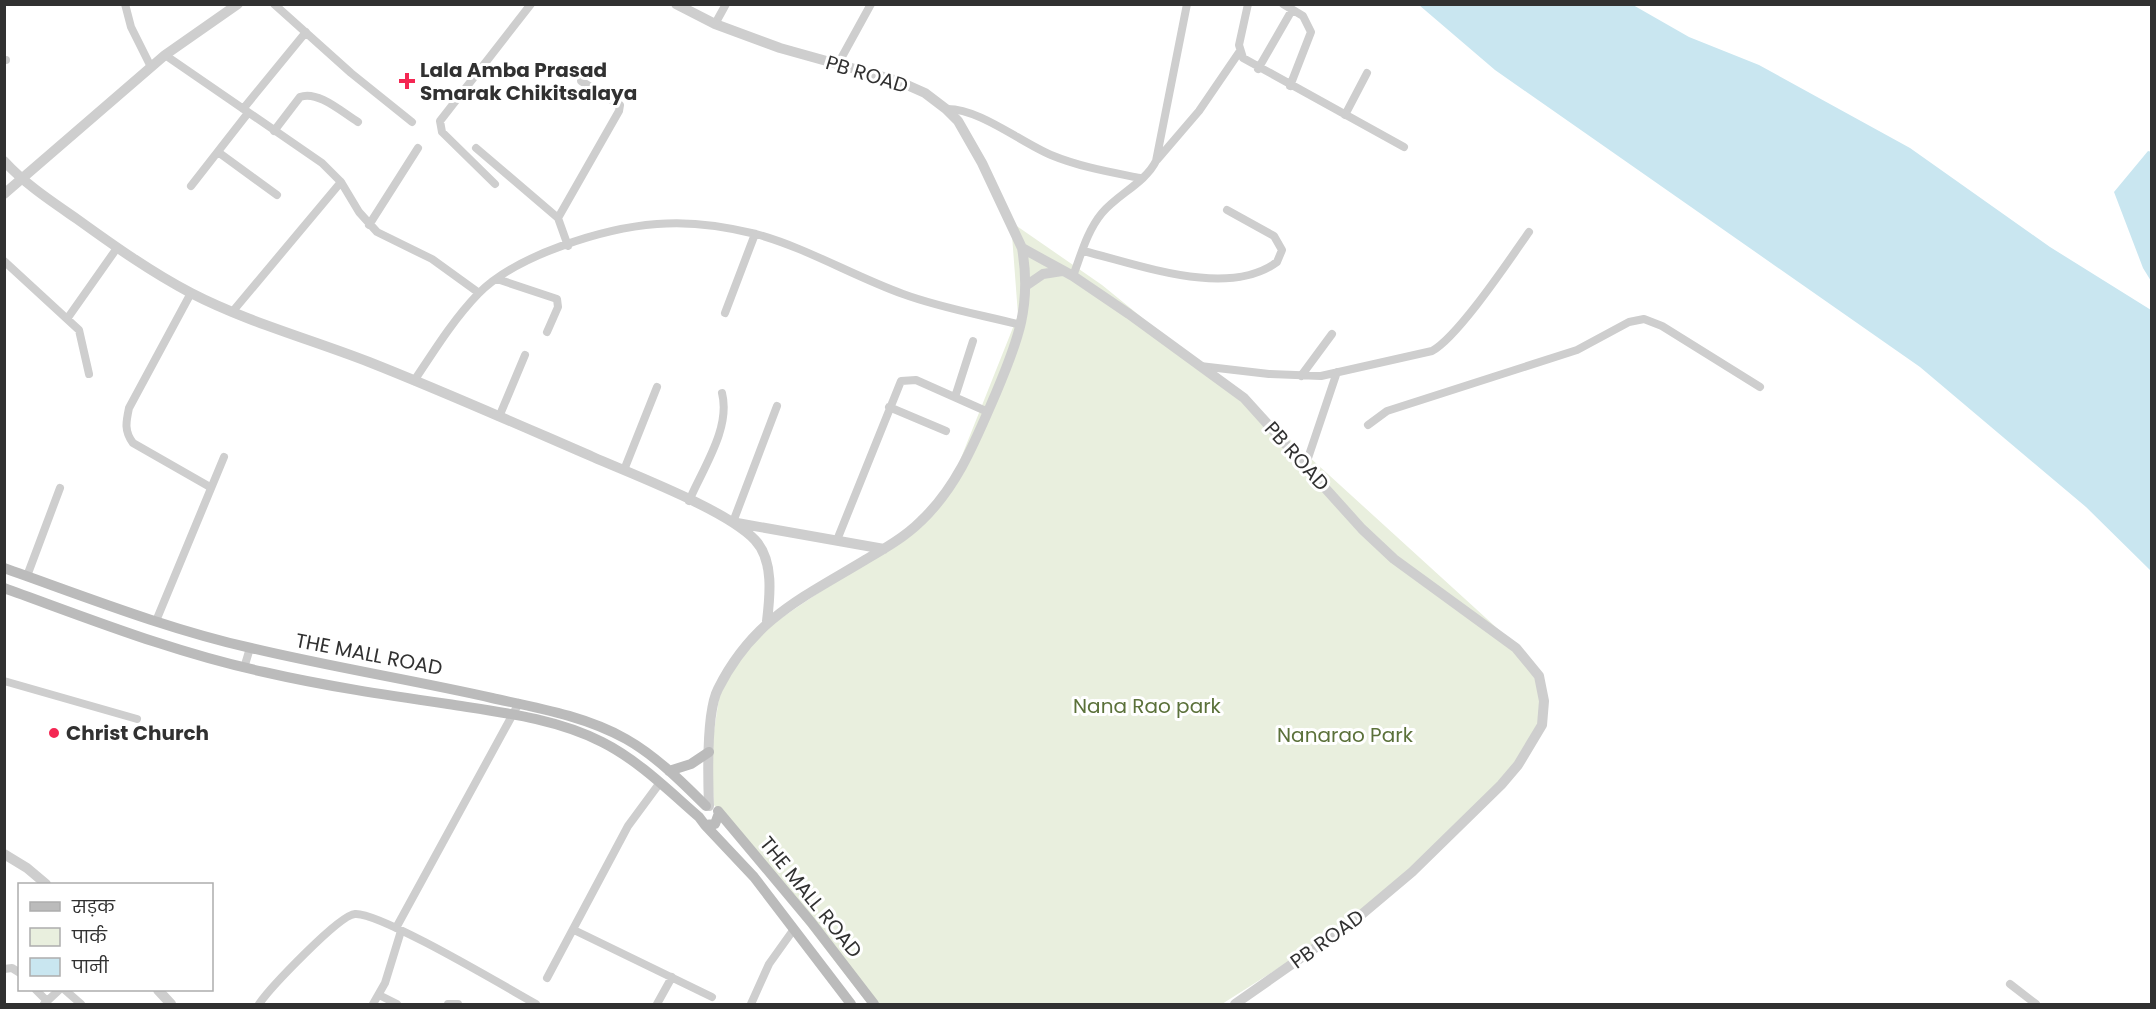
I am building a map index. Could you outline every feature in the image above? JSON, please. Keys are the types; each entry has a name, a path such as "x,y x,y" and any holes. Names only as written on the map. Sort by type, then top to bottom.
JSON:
{"main road":[{"name":"THE MALL ROAD","path":"4,568 156,621 250,648 519,704 585,720 604,728 627,740 669,771 711,808 811,922 874,1005"},
{"name":"THE MALL ROAD","path":"4,588 130,634 244,668 363,691 513,715 567,729 601,742 659,783 702,821 754,877 851,1005"},
{"path":"669,771 691,764 710,752"},
{"path":"711,808 715,824 702,821 711,808"}],"street":[{"path":"125,4 131,27 151,67"},
{"path":"4,184 165,55 238,4"},
{"path":"274,4 351,73 412,122"},
{"path":"495,184 442,132 440,121 531,4"},
{"name":"PB ROAD","path":"676,4 715,24 780,48 898,81 925,93 946,109 958,121 982,163 1022,248 1068,274 1129,314 1197,366 1244,398 1394,559 1516,648 1539,676 1545,712 1535,738 1518,765 1494,792 1412,872 1355,920 1235,1005"},
{"path":"715,24 726,4"},
{"path":"838,64 871,4"},
{"path":"1156,161 1187,4"},
{"path":"1027,285 1043,274 1068,274 1083,251 1102,213 1140,178 1199,111 1240,51 1248,4"},
{"path":"1283,4 1307,21 1311,32 1290,86"},
{"path":"1258,69 1292,10"},
{"path":"190,186 218,152 245,111 306,32"},
{"path":"1240,51 1243,58 1258,69 1404,147"},
{"path":"165,55 322,163 341,182 369,225 389,239 432,259 479,292"},
{"path":"558,218 619,111 620,105 580,81 582,71"},
{"path":"1345,115 1367,73"},
{"path":"274,130 300,97 305,95 316,96 358,122"},
{"path":"946,109 967,112 1025,142 1071,162 1140,178"},
{"path":"369,225 418,148"},
{"path":"476,148 558,218 568,246"},
{"path":"218,152 277,195"},
{"path":"4,160 17,175 117,248 190,293 414,381 624,470 733,522 758,543 764,554 770,593 767,621"},
{"path":"4,194 17,175"},
{"path":"233,311 341,182"},
{"path":"1083,251 1210,278 1248,276 1277,262 1282,250 1274,236 1227,210"},
{"path":"414,381 451,327 479,292 497,279 534,258 568,246 613,232 656,224 688,223 755,234 780,241 901,293 1021,325"},
{"path":"1197,366 1301,376 1337,372 1373,362 1425,353 1443,343 1529,232"},
{"path":"725,313 755,234"},
{"path":"67,319 117,248"},
{"path":"711,808 710,752 713,704 717,690 748,640 767,621 884,549 921,522 947,491 965,462 988,412 1021,325 1027,285 1022,248"},
{"path":"4,261 82,334 89,374"},
{"path":"497,279 557,299 558,307 548,332"},
{"path":"190,293 129,408 126,422 128,435 133,442 210,487"},
{"path":"1368,425 1387,411 1577,350 1629,322 1644,320 1662,326 1760,387"},
{"path":"1301,376 1332,334"},
{"path":"955,397 973,341"},
{"path":"499,417 525,355"},
{"path":"1305,466 1337,372"},
{"path":"837,540 897,386 905,378 916,380 988,412"},
{"path":"624,470 657,387"},
{"path":"689,501 723,421 725,406 722,393"},
{"path":"733,522 777,406"},
{"path":"889,407 946,431"},
{"path":"156,621 224,457"},
{"path":"27,576 60,488"},
{"path":"733,522 884,549"},
{"path":"244,668 250,648"},
{"path":"4,681 137,719"},
{"path":"373,1005 389,974 398,929 519,704"},
{"path":"547,978 628,826 659,783"},
{"path":"4,854 27,868 44,883"},
{"path":"259,1005 343,918 364,915 398,929 536,1005"},
{"path":"751,1005 765,971 794,929"},
{"path":"574,930 712,997"},
{"path":"4,969 12,968 18,972"},
{"path":"657,1005 672,977"},
{"path":"2010,984 2036,1005"},
{"path":"45,1003 58,991"},
{"path":"66,991 81,1005"},
{"path":"159,991 171,1005"},
{"path":"379,995 397,1005"},
{"path":"448,1005 458,1005"}],"green space":[{"name":"Nana Rao park","path":"1011,222 1102,285 1273,424 1532,660 1547,720 1485,806 1359,917 1222,1004 868,1004 714,805 711,751 721,685 753,637 913,529 953,478 1018,315"}],"water":[{"path":"1419,5 1633,5 1689,37 1759,65 1910,148 2050,247 2151,310 2151,571 2086,507 1920,367 1495,70"},
{"path":"2148,151 2152,152 2151,281 2143,268 2114,192"}],"place":[{"name":"Lala Amba Prasad Smarak Chikitsalaya","path":"407,81"},
{"name":"Christ Church","path":"54,733"}],"park label":[{"name":"Nanarao Park","path":"1345,735"}]}
